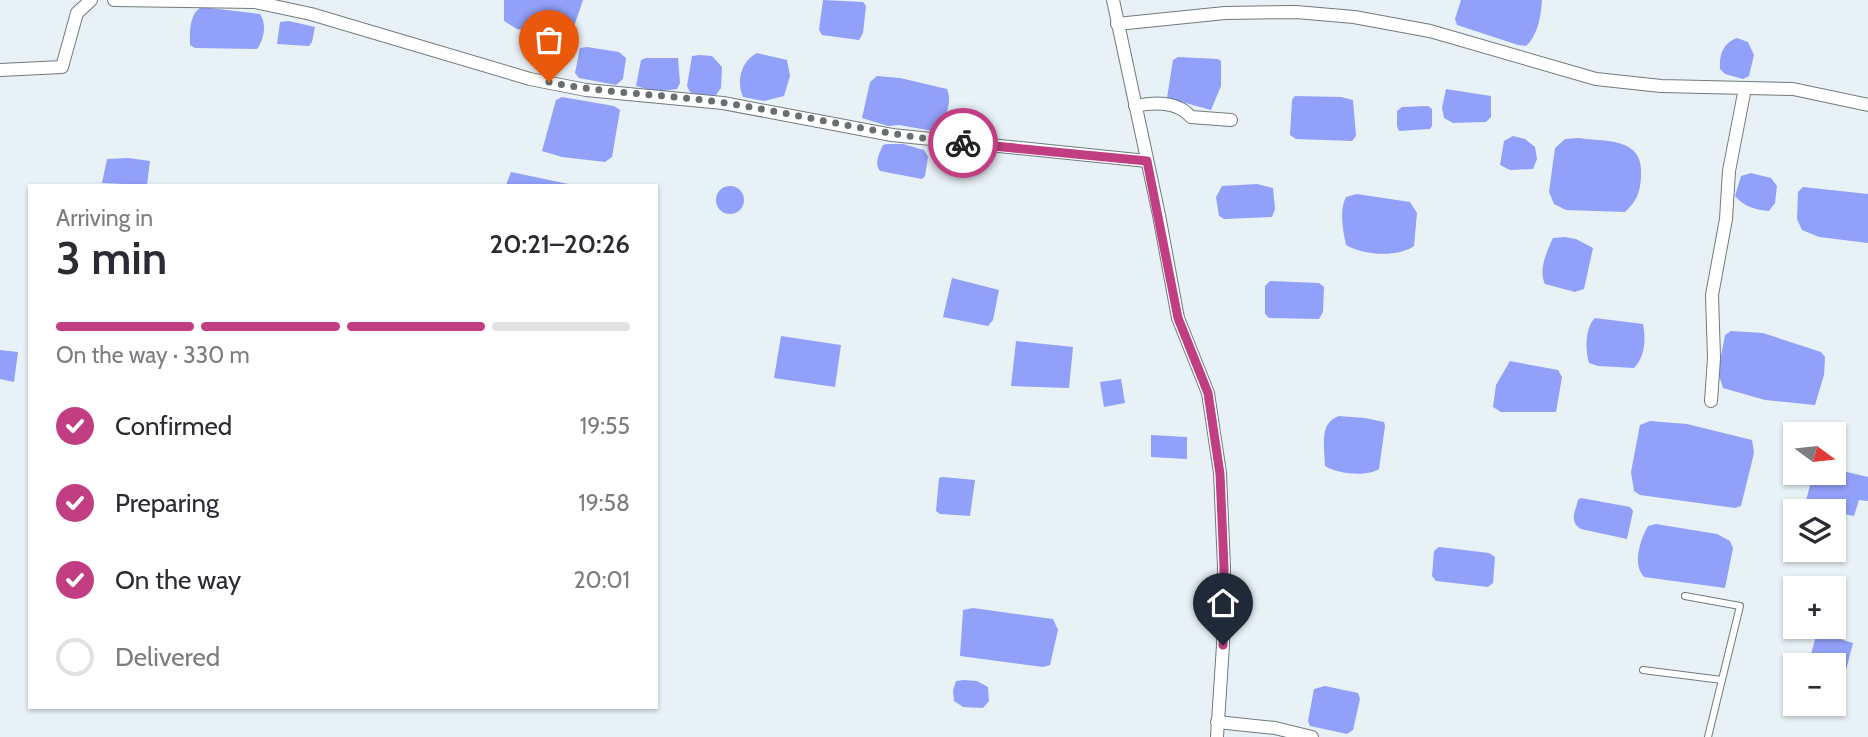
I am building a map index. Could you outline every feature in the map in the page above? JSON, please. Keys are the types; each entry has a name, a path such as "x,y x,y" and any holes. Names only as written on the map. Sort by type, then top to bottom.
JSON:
{"street":[{"path":"0,70 62,67 78,13 91,0"},
{"path":"114,0 255,2 312,14 530,79 586,90 723,103 903,136 1147,161"},
{"path":"1113,0 1178,318 1208,393 1220,474 1224,567 1223,645 1217,737"},
{"path":"1117,24 1225,13 1296,12 1354,16 1430,31 1596,79 1661,86 1793,89 1868,105"},
{"path":"1711,401 1714,358 1712,295 1726,219 1729,171 1745,88"},
{"path":"1135,106 1175,106 1184,109 1191,117 1231,120"},
{"path":"1217,722 1275,728 1312,737"}],"lane":[{"path":"1685,596 1740,606 1708,737"},
{"path":"1643,670 1722,680"}],"water":[{"path":"504,0 583,0 571,35 517,29 504,21"},
{"path":"823,0 863,2 866,6 863,33 859,40 822,35 819,30"},
{"path":"1461,0 1542,0 1536,31 1526,46 1457,25 1455,19"},
{"path":"202,7 260,14 264,32 257,49 195,48 190,45 192,18"},
{"path":"289,21 315,27 309,46 277,44 280,22"},
{"path":"1737,38 1748,42 1754,55 1749,76 1743,79 1725,74 1720,69 1723,50"},
{"path":"580,48 619,52 626,58 623,79 616,85 579,78 575,73"},
{"path":"757,53 787,60 790,76 784,96 764,101 743,97 741,72 747,61"},
{"path":"692,56 712,56 722,67 721,88 716,95 700,96 690,92 687,86"},
{"path":"1178,57 1221,61 1221,86 1211,110 1167,98 1173,60"},
{"path":"678,58 680,83 677,89 657,92 636,86 641,60"},
{"path":"877,76 900,78 947,89 947,112 941,123 933,131 899,125 888,126 862,118 870,82"},
{"path":"1446,89 1491,96 1491,117 1486,122 1453,123 1444,118 1442,108"},
{"path":"1295,96 1341,97 1353,100 1356,136 1352,141 1296,139 1290,135 1292,100"},
{"path":"562,97 614,106 620,110 612,157 605,162 562,157 542,151 556,100"},
{"path":"1428,106 1432,109 1430,129 1399,131 1397,111 1402,107"},
{"path":"1513,136 1525,139 1535,147 1537,159 1533,169 1510,170 1500,165 1504,141"},
{"path":"1578,138 1622,144 1637,155 1641,165 1640,188 1635,201 1625,212 1566,210 1554,204 1549,192 1555,148 1565,139"},
{"path":"903,144 924,150 928,157 925,176 922,179 880,171 878,158 883,145"},
{"path":"107,159 150,161 147,184 102,183"},
{"path":"511,172 568,184 506,184"},
{"path":"1751,173 1771,178 1777,186 1775,203 1769,211 1750,207 1735,196 1741,176"},
{"path":"1257,184 1273,188 1275,209 1272,217 1224,219 1219,216 1216,197 1222,186"},
{"path":"730,186 740,190 744,200 740,210 730,214 720,210 716,200 720,190"},
{"path":"1803,187 1868,194 1868,243 1819,237 1802,230 1797,219 1798,192"},
{"path":"1357,194 1410,202 1417,213 1414,246 1399,252 1380,254 1346,245 1342,221 1344,202 1346,197"},
{"path":"1553,238 1576,239 1593,248 1584,289 1575,292 1545,284 1543,279 1544,261"},
{"path":"952,278 999,290 993,320 988,326 943,317"},
{"path":"1270,281 1319,283 1324,287 1323,312 1319,319 1269,318 1265,314 1265,286"},
{"path":"1595,318 1643,324 1644,348 1634,368 1589,363 1587,339 1589,327"},
{"path":"1731,331 1763,333 1821,352 1825,357 1824,375 1815,405 1765,400 1723,388 1718,372 1725,335"},
{"path":"781,336 841,345 835,387 774,378"},
{"path":"1016,341 1073,347 1069,388 1011,386"},
{"path":"0,350 18,352 14,382 0,379"},
{"path":"1510,361 1558,370 1562,377 1556,412 1501,412 1493,407 1496,385"},
{"path":"1121,379 1125,403 1104,407 1100,382"},
{"path":"1339,416 1384,422 1379,469 1352,474 1325,466 1325,430 1332,419"},
{"path":"1650,421 1687,424 1752,440 1754,453 1741,506 1735,508 1640,495 1634,491 1631,472 1640,425"},
{"path":"1151,435 1187,437 1187,459 1151,457"},
{"path":"1846,472 1868,477 1868,501 1859,500 1854,516 1846,514 1846,499 1806,499 1810,485 1846,485"},
{"path":"939,478 975,480 970,516 940,514 936,511"},
{"path":"1581,498 1630,507 1633,511 1627,539 1577,526 1574,516"},
{"path":"1656,524 1717,534 1730,541 1733,548 1725,588 1644,577 1638,566 1640,545 1648,526"},
{"path":"1439,547 1489,553 1495,557 1493,583 1488,587 1436,581 1432,576 1434,551"},
{"path":"973,608 1053,619 1058,630 1050,665 1043,667 960,656 963,610"},
{"path":"1815,639 1840,639 1853,643 1846,670 1846,653 1811,653"},
{"path":"956,681 977,681 988,687 989,701 983,708 963,707 954,701"},
{"path":"1325,686 1358,693 1360,699 1353,730 1347,734 1310,726 1308,721 1314,689"}],"way so far":[{"path":"549,82 586,90 723,103 891,135 963,143"}],"route":[{"path":"963,143 1147,161 1178,318 1208,393 1220,474 1224,567 1223,645"}]}
